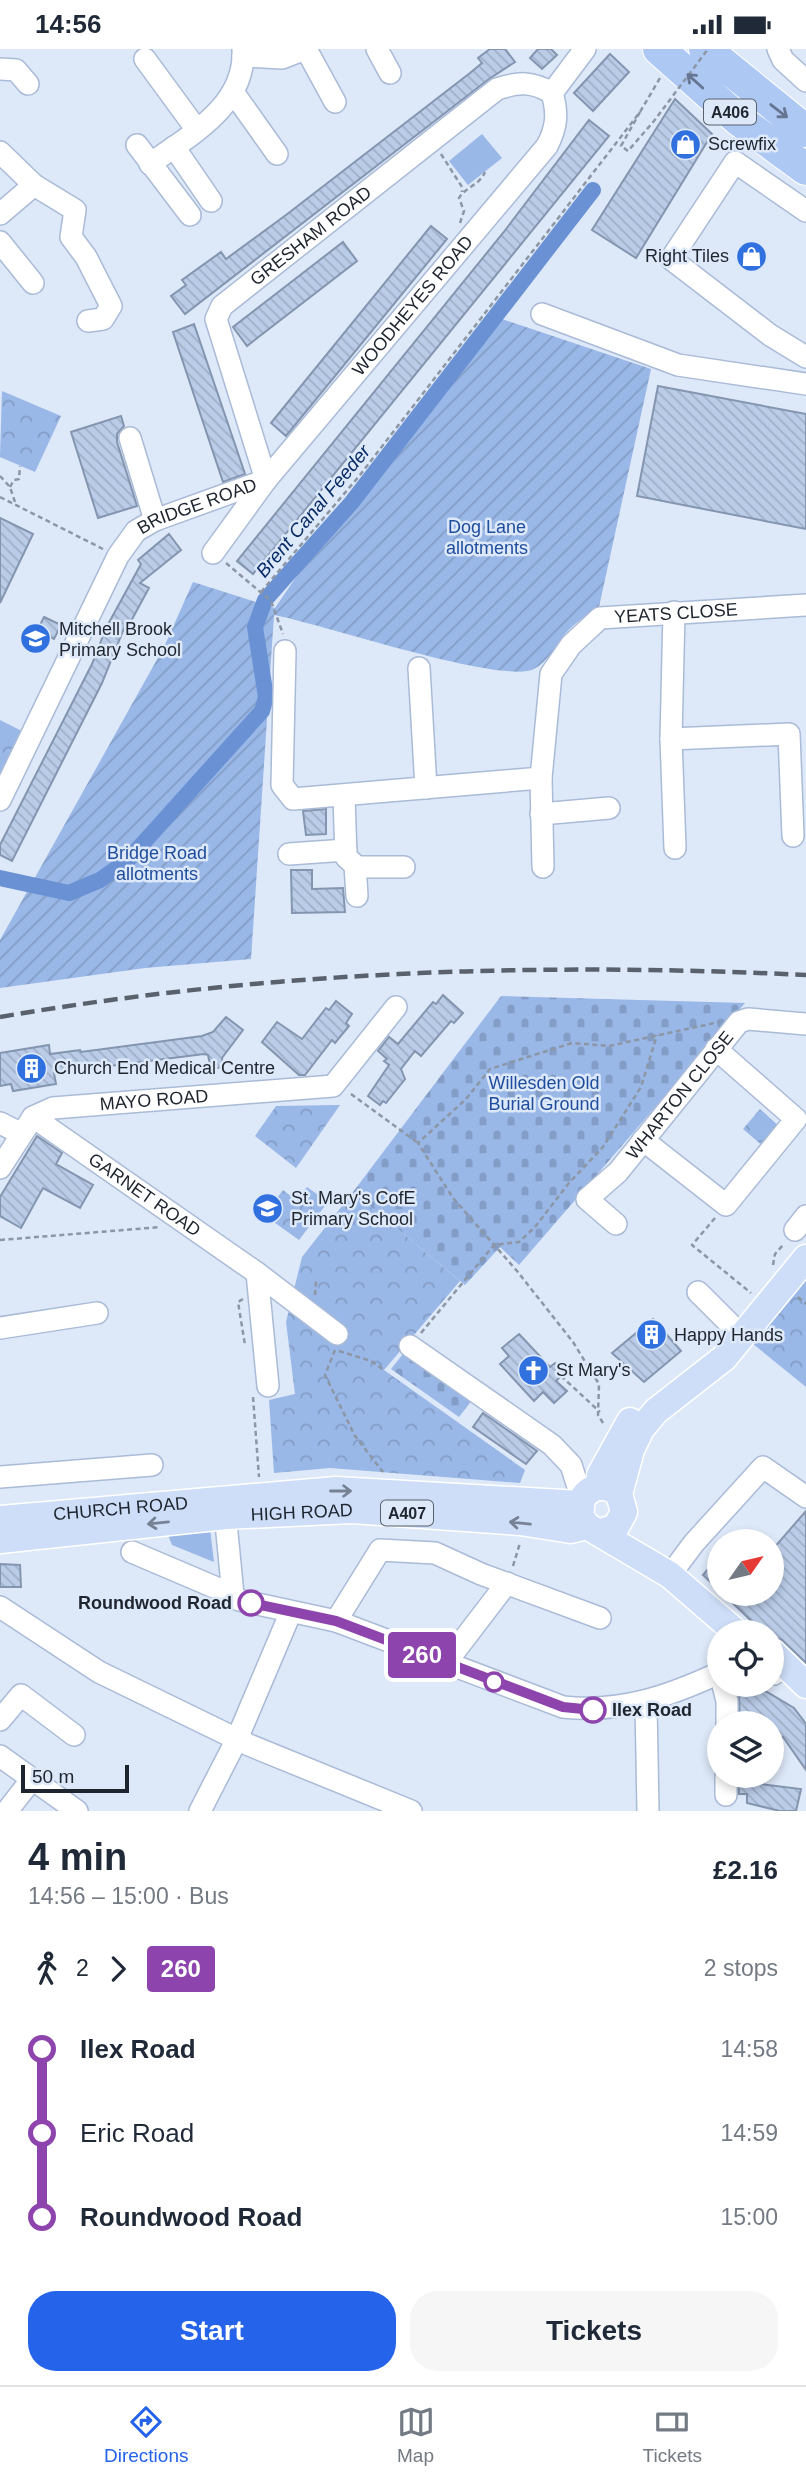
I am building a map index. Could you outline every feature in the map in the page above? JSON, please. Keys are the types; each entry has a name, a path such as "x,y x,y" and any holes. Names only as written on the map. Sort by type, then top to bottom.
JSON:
{"highway":[{"name":"A406","path":"707,49 806,131"},
{"name":"A406","path":"661,61 806,169"}],"main road":[{"path":"734,1620 599,1509 641,1429 656,1411 698,1375 724,1358 742,1336 760,1295 806,1258"},
{"name":"HIGH ROAD","path":"225,1507 352,1510 520,1522 571,1530 599,1509"},
{"name":"CHURCH ROAD","path":"0,1519 225,1507"},
{"name":"CHURCH ROAD","path":"0,1540 225,1507"},
{"path":"673,1572 723,1620"},
{"path":"784,1673 806,1685"},
{"path":"784,1677 806,1695"}],"street":[{"path":"150,164 220,112 233,92 243,53 282,58 306,49 335,102"},
{"path":"377,49 390,73"},
{"path":"552,93 585,49"},
{"path":"778,49 783,60 806,81"},
{"path":"145,59 197,130"},
{"path":"0,69 16,70 28,84"},
{"name":"GRESHAM ROAD","path":"266,480 216,319 222,306 497,89 517,82 538,84 552,93"},
{"path":"233,92 277,155"},
{"name":"WOODHEYES ROAD","path":"213,552 266,480 547,146 556,129 557,109 552,93"},
{"path":"137,145 190,215"},
{"path":"174,147 211,201"},
{"path":"0,152 34,185 81,212 71,237 86,257 111,306 103,319 88,321"},
{"path":"806,211 735,162 671,259 770,335 806,357"},
{"path":"0,215 34,185"},
{"path":"0,242 33,283"},
{"path":"542,314 678,365 806,384"},
{"path":"130,438 155,520"},
{"name":"BRIDGE ROAD","path":"0,800 118,556 136,531 155,520 266,480"},
{"name":"YEATS CLOSE","path":"543,867 541,778 551,674 571,645 600,618 674,611 806,605"},
{"path":"674,611 671,739 675,848"},
{"path":"285,651 282,785 293,799 541,778"},
{"path":"419,667 426,788"},
{"path":"671,739 789,734 793,836"},
{"path":"344,796 356,896"},
{"path":"541,814 609,809"},
{"path":"289,854 351,858 404,867"},
{"path":"336,1082 396,1007"},
{"name":"WHARTON CLOSE","path":"616,1224 587,1199 603,1186 643,1140 739,1022 748,1019 806,1024"},
{"path":"643,1140 726,1205 796,1119 716,1049"},
{"name":"MAYO ROAD","path":"26,1125 52,1108 333,1086 336,1082"},
{"name":"GARNET ROAD","path":"0,1123 26,1125 257,1273 336,1342"},
{"path":"0,1168 26,1125"},
{"path":"257,1273 260,1386"},
{"path":"698,1292 742,1336"},
{"path":"0,1328 97,1313"},
{"path":"410,1346 552,1445 571,1465 599,1509"},
{"path":"0,1477 152,1465"},
{"path":"673,1572 694,1543 763,1467 806,1497"},
{"path":"225,1507 233,1595"},
{"path":"336,1621 380,1550 435,1553 600,1618"},
{"path":"132,1552 233,1595 239,1600 290,1614 336,1621 563,1707 593,1710 646,1703 673,1695 707,1679"},
{"path":"445,1664 507,1583"},
{"path":"0,1607 99,1672 237,1739 411,1811"},
{"path":"200,1811 237,1739 290,1614"},
{"path":"0,1720 21,1695 74,1735"},
{"path":"646,1703 648,1811"},
{"path":"0,1756 77,1811"},
{"path":"7,1811 33,1779"}],"path":[{"path":"661,61 640,112 621,146 628,151 654,121 707,49"},
{"path":"261,592 360,475 640,112"},
{"path":"430,141 452,168 462,192"},
{"path":"470,237 461,229 460,218 464,211 459,198 462,192 476,185 485,172"},
{"path":"10,487 14,480 19,479 20,466"},
{"path":"0,476 10,487 16,505"},
{"path":"0,497 118,556"},
{"path":"213,552 271,601 283,630 285,651"},
{"path":"418,1143 466,1099 490,1069 572,1042 609,1046 715,1021 739,1022"},
{"path":"410,1346 494,1245 519,1242 603,1147 641,1087 657,1035"},
{"path":"336,1082 418,1143 453,1198 573,1342 599,1384 598,1416 603,1423"},
{"path":"726,1205 692,1245 760,1295"},
{"path":"773,1266 775,1254 800,1223"},
{"path":"0,1240 172,1226"},
{"path":"242,1289 243,1300 238,1302 246,1350"},
{"path":"336,1342 326,1375 355,1436 385,1477"},
{"path":"561,1376 600,1412"},
{"path":"259,1482 260,1386"},
{"path":"507,1583 521,1548 520,1540"}],"green space":[{"path":"482,134 502,158 468,185 449,161"},
{"path":"502,319 651,369 599,607 569,630 539,666 515,672 450,661 274,615 251,959 145,968 0,988 0,940 164,647 193,582 275,608 309,558 349,513"},
{"path":"2,391 61,416 35,472 0,457"},
{"path":"0,720 26,733 0,788"},
{"name":"Willesden Old Burial Ground","path":"501,996 745,1003 519,1265 500,1247 465,1285 353,1192"},
{"path":"340,1105 296,1168 255,1136 276,1106"},
{"path":"760,1109 781,1128 764,1147 743,1129"},
{"path":"307,1187 328,1202 299,1240 264,1215 283,1190 296,1200"},
{"path":"353,1192 460,1281 384,1370 525,1470 520,1483 330,1468 274,1473 269,1400 295,1394 286,1322 302,1257"},
{"path":"806,1278 806,1387 752,1343"},
{"path":"407,1349 473,1399 459,1417 391,1369"},
{"path":"210,1529 214,1562 172,1545 168,1535"}],"building":[{"path":"490,49 505,49 515,62 489,79 185,314 171,296 186,285 182,280 221,252 226,259 286,215 470,73 482,63 478,58"},
{"path":"538,49 551,49 557,55 542,69 530,58"},
{"path":"610,54 629,72 593,111 574,93"},
{"path":"675,99 712,134 636,258 592,230"},
{"path":"589,120 609,136 253,574 237,561 503,233"},
{"path":"431,226 447,239 286,436 271,423"},
{"path":"343,242 357,261 247,346 233,327"},
{"path":"194,324 245,474 223,482 173,332"},
{"path":"658,386 806,414 806,529 637,496"},
{"path":"121,416 124,426 117,434 117,442 137,506 98,518 71,432"},
{"path":"0,518 33,534 0,603"},
{"path":"169,534 181,550 140,583 149,588 130,623 127,621 102,683 12,861 0,855 0,845 92,664 106,628 141,564 138,560"},
{"path":"44,617 61,625 54,639 37,631"},
{"path":"326,809 326,834 306,835 303,811"},
{"path":"291,870 312,870 312,889 343,888 345,912 292,913"},
{"path":"443,995 463,1013 454,1023 451,1021 421,1056 415,1051 401,1069 405,1079 386,1103 383,1101 380,1105 368,1096 389,1065 384,1061 387,1059 378,1051 389,1037 398,1044 433,1002 436,1004"},
{"path":"336,1001 352,1014 346,1023 349,1026 335,1043 332,1040 305,1075 299,1075 262,1042 277,1022 302,1039 326,1008 329,1010"},
{"path":"226,1017 243,1030 222,1058 223,1067 211,1069 208,1055 204,1054 54,1073 56,1084 13,1091 11,1084 0,1086 0,1053 49,1045 50,1054 81,1052 202,1036 213,1032"},
{"path":"37,1136 62,1153 56,1164 93,1185 80,1208 43,1188 21,1228 0,1216 0,1197"},
{"name":"Happy Hands","path":"653,1319 681,1351 644,1382 612,1353"},
{"name":"St Mary's","path":"519,1334 550,1367 555,1363 564,1373 556,1381 567,1391 554,1403 543,1392 534,1401 500,1364 509,1356 502,1348"},
{"path":"483,1413 537,1451 526,1464 473,1427"},
{"path":"806,1511 806,1663 784,1642 784,1620 750,1620 737,1607 784,1607 784,1536"},
{"path":"0,1564 20,1565 21,1587 0,1587"},
{"path":"739,1697 775,1697 794,1708 806,1724 806,1770 784,1738 784,1711 740,1711"},
{"path":"739,1788 801,1789 796,1811 780,1811 747,1803 747,1794 739,1794"}],"waterway":[{"name":"Brent Canal Feeder","path":"0,878 69,893 100,880 128,860 262,711 266,697 255,627 265,600 352,502 593,190"}],"railway":[{"path":"0,1017 200,989 402,974 604,970 806,975"}],"bus line":[{"name":"260","path":"251,1603 290,1614 336,1621 563,1707 593,1710"}],"place":[{"name":"Screwfix","path":"685,144"},
{"name":"Right Tiles","path":"752,256"},
{"name":"Mitchell Brook Primary School","path":"36,639"},
{"name":"Church End Medical Centre","path":"31,1068"},
{"name":"St. Mary's CofE Primary School","path":"268,1208"},
{"name":"Happy Hands","path":"651,1335"},
{"name":"St Mary's","path":"533,1370"},
{"name":"Roundwood Road","path":"251,1603"},
{"name":"Ilex Road","path":"593,1710"}],"park label":[{"name":"Dog Lane allotments","path":"487,538"},
{"name":"Bridge Road allotments","path":"157,864"}]}
